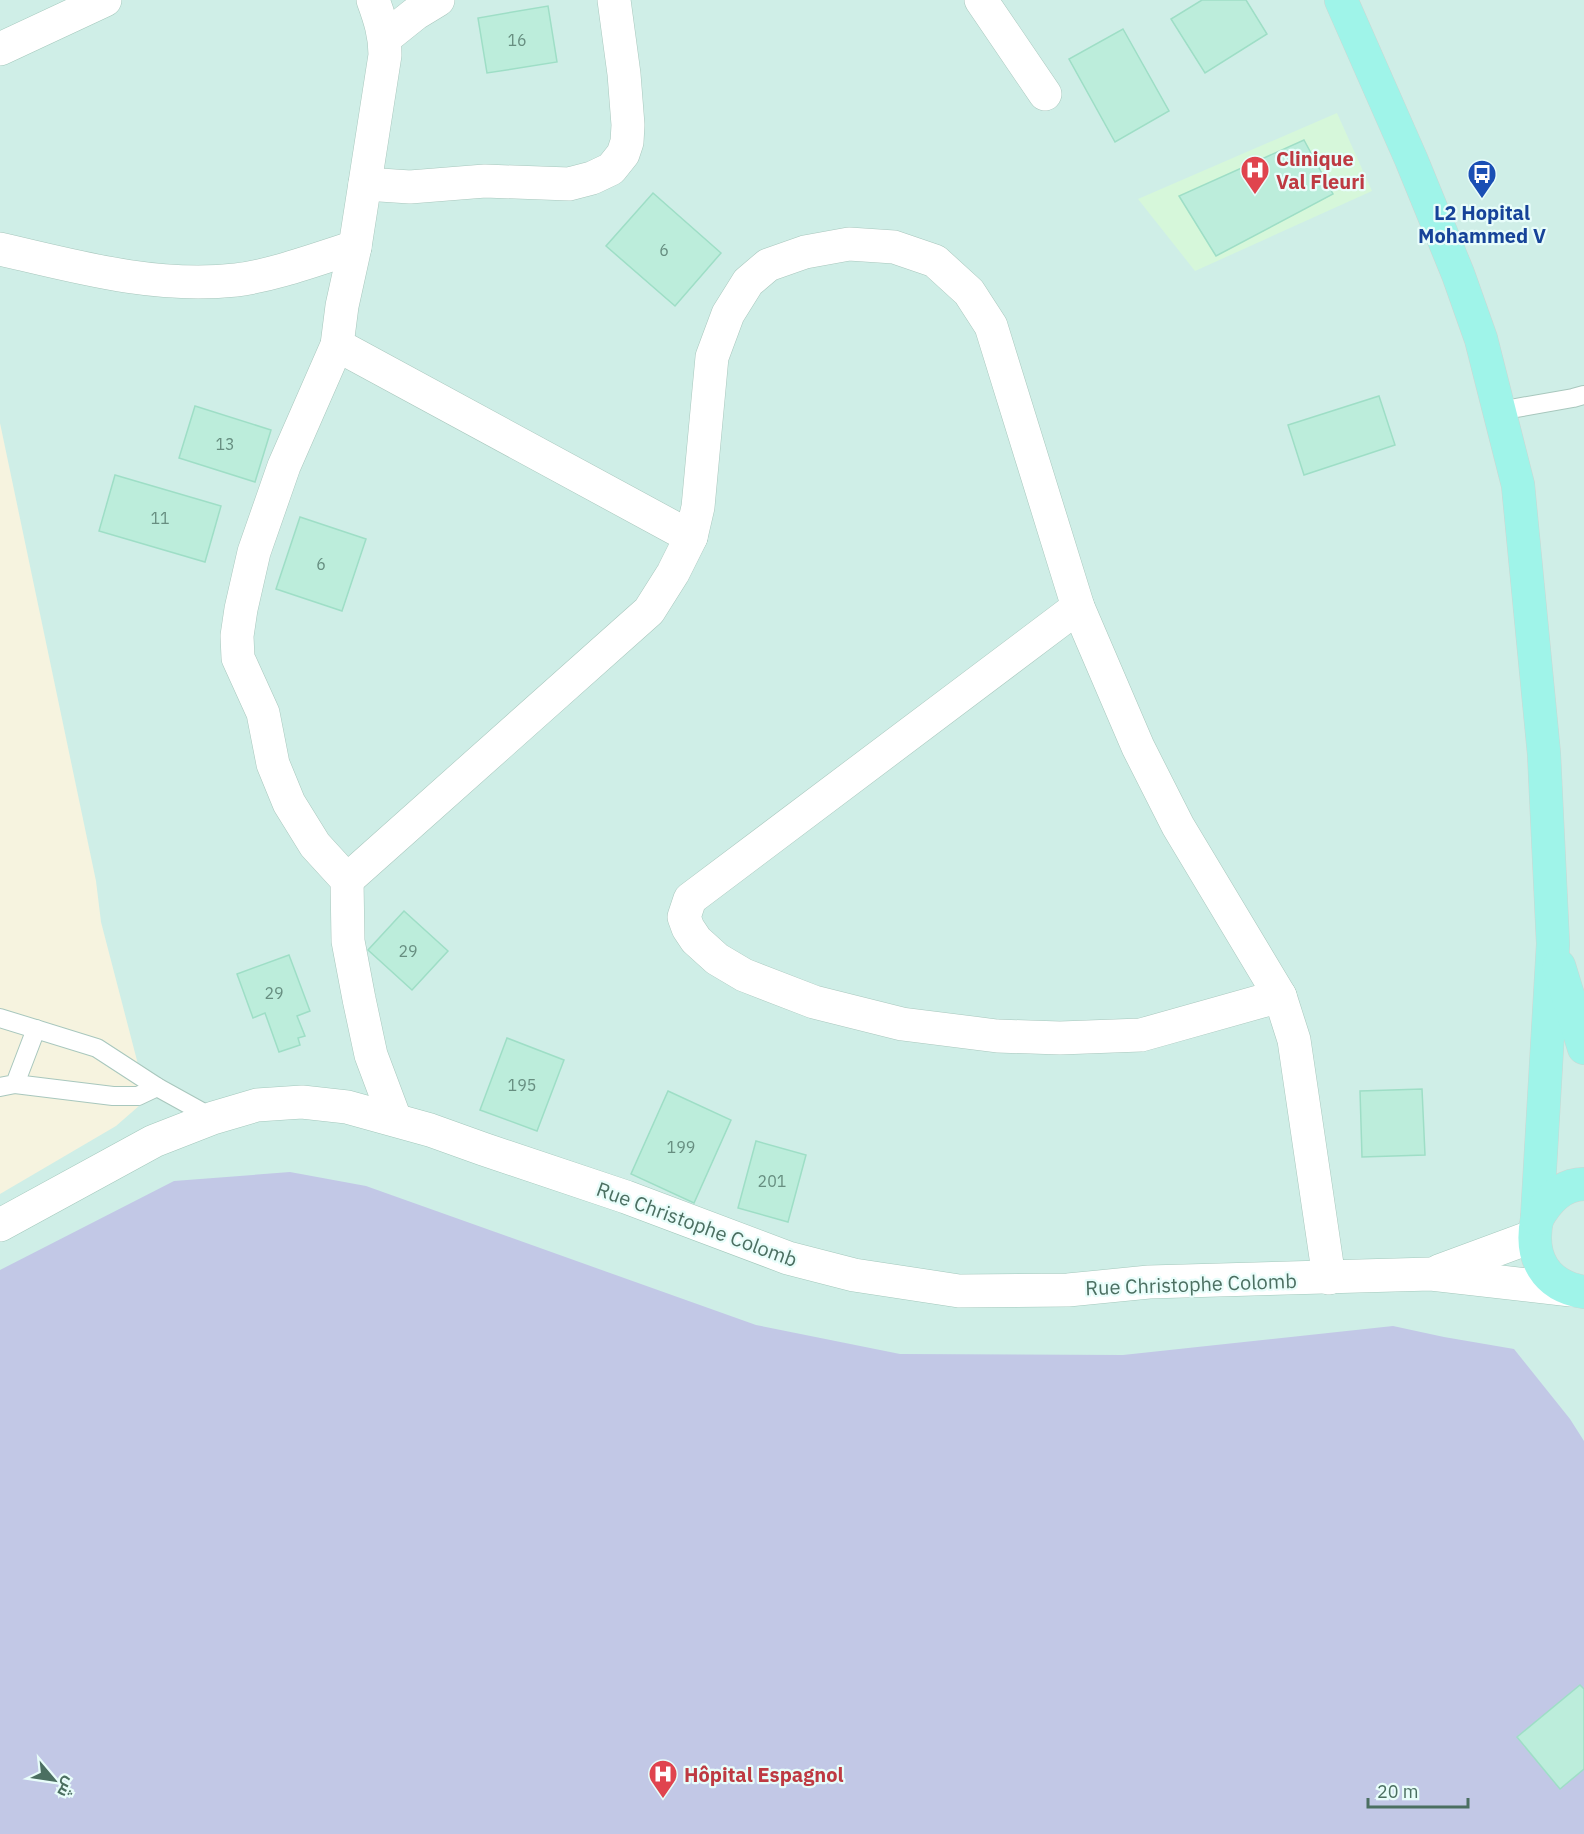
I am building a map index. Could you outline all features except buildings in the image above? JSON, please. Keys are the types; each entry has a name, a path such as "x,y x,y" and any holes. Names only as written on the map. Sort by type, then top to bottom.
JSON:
{"main road":[{"path":"1341,0 1411,159 1458,274 1480,339 1518,485 1544,754 1552,944 1535,1228 1536,1254 1543,1269 1555,1282 1577,1291"},
{"path":"1552,944 1584,1048"},
{"path":"1535,1228 1546,1203 1561,1191 1584,1184"}],"street":[{"path":"0,49 105,0"},
{"path":"373,0 385,38 382,78 356,248 342,306 337,345 280,476 254,552 237,636 238,658 263,713 273,764 290,803 315,844 347,880 348,941 359,999 371,1055 395,1119"},
{"path":"385,38 415,14 438,0"},
{"path":"364,184 410,187 485,181 569,184 592,178 611,169 622,154 627,142 628,125 614,0"},
{"path":"981,0 1045,94"},
{"path":"347,880 648,611 673,573 691,537 698,507 712,357 728,314 748,282 768,265 805,252 849,244 894,247 935,261 969,292 991,326 1078,607 1138,747 1178,826 1280,996 1294,1040 1329,1278"},
{"path":"0,249 124,276 201,281 237,279 356,248"},
{"path":"337,345 691,537"},
{"path":"1078,607 690,899 684,916 688,928 696,940 717,959 744,975 814,1002 902,1024 997,1036 1060,1038 1141,1035 1280,996"},
{"name":"Rue Christophe Colomb","path":"0,1225 154,1141 213,1118 257,1105 302,1102 347,1107 395,1119 626,1197 788,1258 854,1275 959,1291 1068,1290 1149,1282 1431,1274 1577,1291"},
{"name":"Rue Christophe Colomb","path":"1431,1274 1535,1228"}],"lane":[{"path":"1499,411 1584,395"},
{"path":"0,1018 97,1048 156,1087 213,1118"},
{"path":"36,1029 8,1086 113,1096 138,1096 156,1087"}],"shaded area":[{"path":"0,0 1584,0 1584,1834 0,1834"},
{"name":"Clinique Val Fleuri","path":"1337,113 1372,191 1195,271 1138,199"},
{"path":"0,423 96,881 101,922 147,1099 116,1126 0,1194"},
{"path":"290,1172 366,1186 756,1325 900,1354 1123,1355 1393,1326 1514,1349 1570,1419 1584,1441 1584,1834 0,1834 0,1270 174,1181"}],"place":[{"name":"Clinique Val Fleuri","path":"1255,196"},
{"name":"L2 Hopital Mohammed V","path":"1482,200"},
{"name":"Hôpital Espagnol","path":"663,1800"}]}
